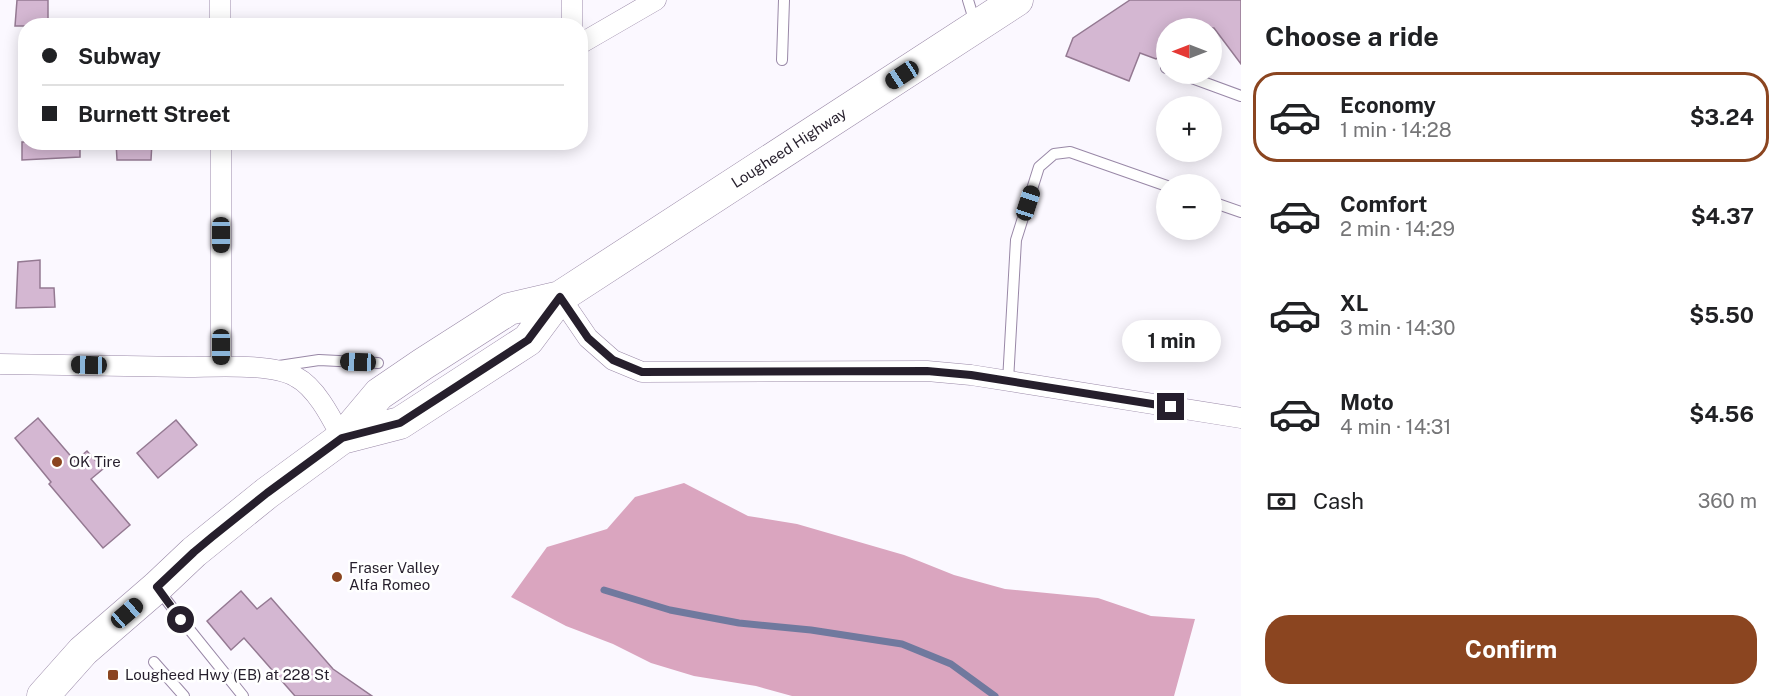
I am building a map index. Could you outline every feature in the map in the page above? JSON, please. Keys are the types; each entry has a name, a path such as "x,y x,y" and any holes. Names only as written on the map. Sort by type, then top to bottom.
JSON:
{"main road":[{"name":"Lougheed Highway","path":"43,696 83,651 194,552 267,493 342,438 379,394 509,309 560,297 972,13 1017,0"}],"street":[{"path":"220,0 220,18"},
{"path":"572,0 572,18"},
{"path":"588,39 656,0"},
{"path":"221,150 221,366"},
{"path":"560,297 588,338 613,360 642,372 927,371 1008,381 1241,418"},
{"path":"0,364 221,366 263,369 293,375 301,380 325,406 342,438"}],"lane":[{"path":"782,60 784,0"},
{"path":"1208,84 1241,96"},
{"path":"1008,381 1016,240 1039,167 1054,154 1070,152 1156,182"},
{"path":"1222,205 1241,212"},
{"path":"263,369 319,360 378,363"},
{"path":"157,587 243,696"},
{"path":"154,662 181,695"}],"shaded area":[{"path":"684,483 748,516 797,524 904,555 954,575 1005,589 1098,598 1151,616 1195,619 1174,696 792,696 756,686 694,676 651,663 613,644 566,626 511,597 547,547 607,529 635,497"}],"building":[{"path":"17,0 48,0 48,18 18,18 18,26 15,26"},
{"path":"1130,0 1241,0 1241,64 1222,39 1222,18 1156,18 1156,59 1140,53 1129,81 1066,56 1073,38"},
{"path":"22,150 80,150 80,157 22,160"},
{"path":"116,150 152,150 151,160 117,160"},
{"path":"40,260 40,288 54,288 55,307 16,308 18,262"},
{"path":"38,418 75,461 87,451 103,469 91,479 130,525 103,548 49,484 51,482 15,438"},
{"path":"176,420 197,445 158,478 137,453"},
{"path":"241,591 257,609 271,598 333,669 372,696 295,696 244,638 231,650 207,621"}],"waterway":[{"path":"604,590 670,610 739,623 811,630 902,644 951,664 995,696"}],"place":[{"name":"OK Tire","path":"57,462"},
{"name":"Fraser Valley Alfa Romeo","path":"337,577"},
{"name":"Lougheed Hwy (EB) at 228 St","path":"113,675"}],"route":[{"path":"181,620 157,587 194,552 267,493 342,438 400,423 528,340 560,297 588,338 613,360 642,372 927,371 971,375 1171,407"}]}
